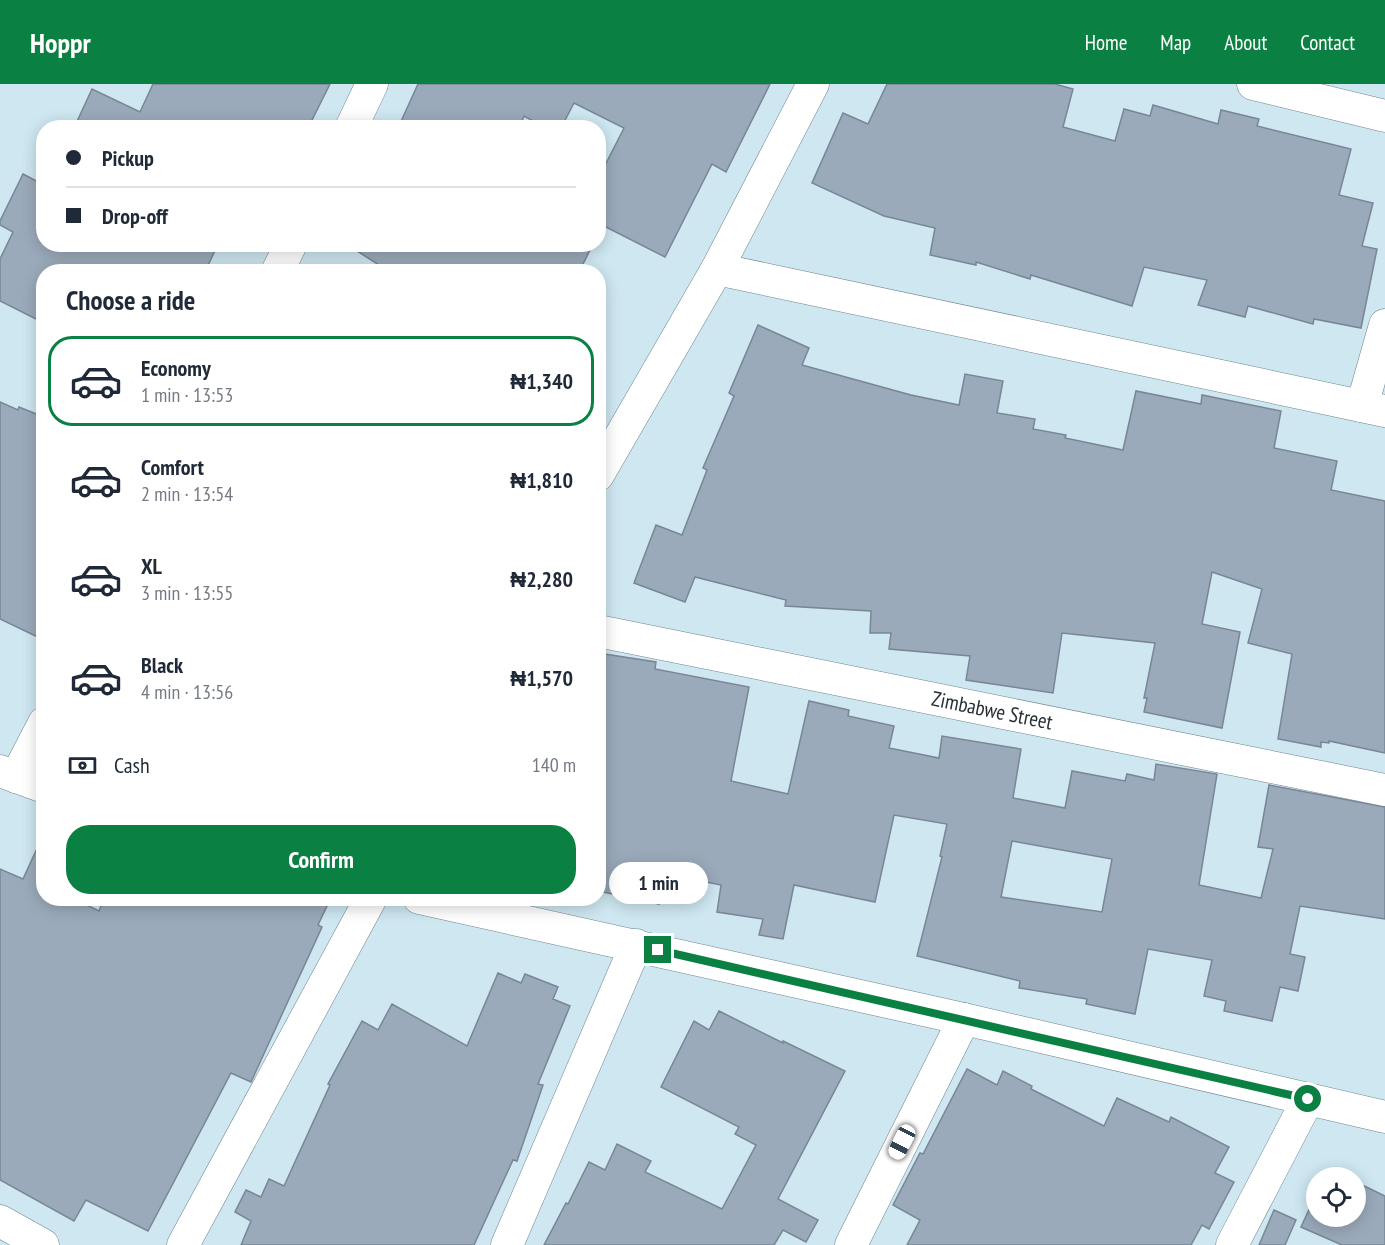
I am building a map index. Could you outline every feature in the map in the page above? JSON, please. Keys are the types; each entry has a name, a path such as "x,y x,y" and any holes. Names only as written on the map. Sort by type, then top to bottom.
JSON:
{"street":[{"path":"355,120 372,84"},
{"path":"606,462 717,269 813,84"},
{"path":"1253,84 1385,116"},
{"path":"717,269 1374,409 1385,326"},
{"name":"Zimbabwe Street","path":"606,632 1385,790"},
{"path":"20,778 36,741"},
{"path":"183,1245 367,906"},
{"path":"456,906 964,1019 1385,1117"},
{"path":"507,1245 636,945"},
{"path":"851,1245 964,1019"},
{"path":"1232,1245 1308,1099"},
{"path":"0,1221 43,1245"}],"building":[{"path":"153,84 330,84 312,120 78,120 92,89 140,112"},
{"path":"418,84 770,84 726,172 712,164 665,257 606,227 606,163 624,128 574,103 565,120 531,120 524,116 522,120 402,120"},
{"path":"887,84 1055,84 1073,89 1063,127 1115,141 1124,109 1150,116 1153,105 1218,124 1221,110 1259,119 1257,126 1351,149 1339,195 1373,203 1362,246 1377,249 1361,328 1314,319 1313,324 1248,306 1245,317 1198,305 1207,280 1144,267 1132,306 1031,275 1030,279 976,262 976,265 930,255 935,228 884,216 812,183 843,113 868,124"},
{"path":"23,174 36,181 36,252 214,252 209,264 36,264 36,319 0,301 0,259 13,232 0,225"},
{"path":"359,252 589,252 583,264 377,264"},
{"path":"758,325 809,348 802,365 911,395 959,405 965,374 1003,381 997,413 1035,419 1033,429 1123,450 1136,391 1201,404 1202,395 1281,411 1274,448 1337,461 1331,490 1385,501 1385,753 1329,741 1329,743 1321,742 1321,747 1278,739 1292,654 1248,643 1262,589 1212,572 1202,624 1240,632 1222,728 1144,712 1147,698 1144,698 1155,643 1062,633 1053,693 966,680 970,656 889,649 891,633 870,633 871,611 785,606 786,600 695,577 685,602 634,583 656,525 682,535 707,470 703,468 734,396 729,393"},
{"path":"0,402 18,410 19,407 36,414 36,636 0,619"},
{"path":"606,654 656,662 655,669 749,687 731,781 788,794 809,701 849,710 848,716 894,726 889,748 939,758 942,736 1021,749 1013,798 1065,808 1072,771 1125,781 1127,774 1154,780 1156,764 1217,774 1199,885 1261,898 1273,849 1258,847 1269,785 1385,807 1385,919 1300,906 1290,954 1305,957 1298,991 1280,987 1272,1021 1224,1011 1226,1001 1204,996 1212,960 1148,949 1135,1014 1086,1004 1087,999 1019,988 1020,981 917,956 942,857 940,856 947,824 894,815 875,902 794,885 783,939 759,935 763,919 717,912 721,885 666,874 659,904 606,893","holes":["1012,841 1112,859 1102,912 1001,897"]},
{"path":"36,851 36,906 89,906 99,911 101,906 327,906 318,925 322,927 251,1082 231,1073 148,1231 86,1200 74,1221 0,1180 0,869 23,879"},
{"path":"498,973 521,983 525,974 558,987 553,999 570,1006 538,1084 543,1085 517,1161 513,1160 474,1245 241,1245 251,1221 235,1212 246,1190 261,1197 269,1179 284,1186 330,1085 328,1084 362,1021 378,1030 392,1004 467,1046"},
{"path":"719,1011 845,1071 778,1199 818,1220 806,1242 783,1230 774,1245 544,1245 589,1162 605,1170 617,1144 651,1161 645,1172 722,1209 756,1145 735,1134 739,1127 661,1087 694,1021 709,1030"},
{"path":"967,1069 997,1085 1003,1071 1032,1086 1031,1089 1104,1126 1117,1098 1169,1122 1171,1117 1229,1147 1215,1173 1234,1182 1209,1229 1202,1225 1191,1245 907,1245 920,1220 893,1205 920,1153 923,1154"},
{"path":"1366,1187 1385,1196 1385,1245 1342,1245 1301,1227 1306,1216 1306,1227 1366,1227"},
{"path":"1274,1210 1296,1220 1285,1245 1259,1245"}],"route":[{"path":"658,950 1308,1099"}]}
